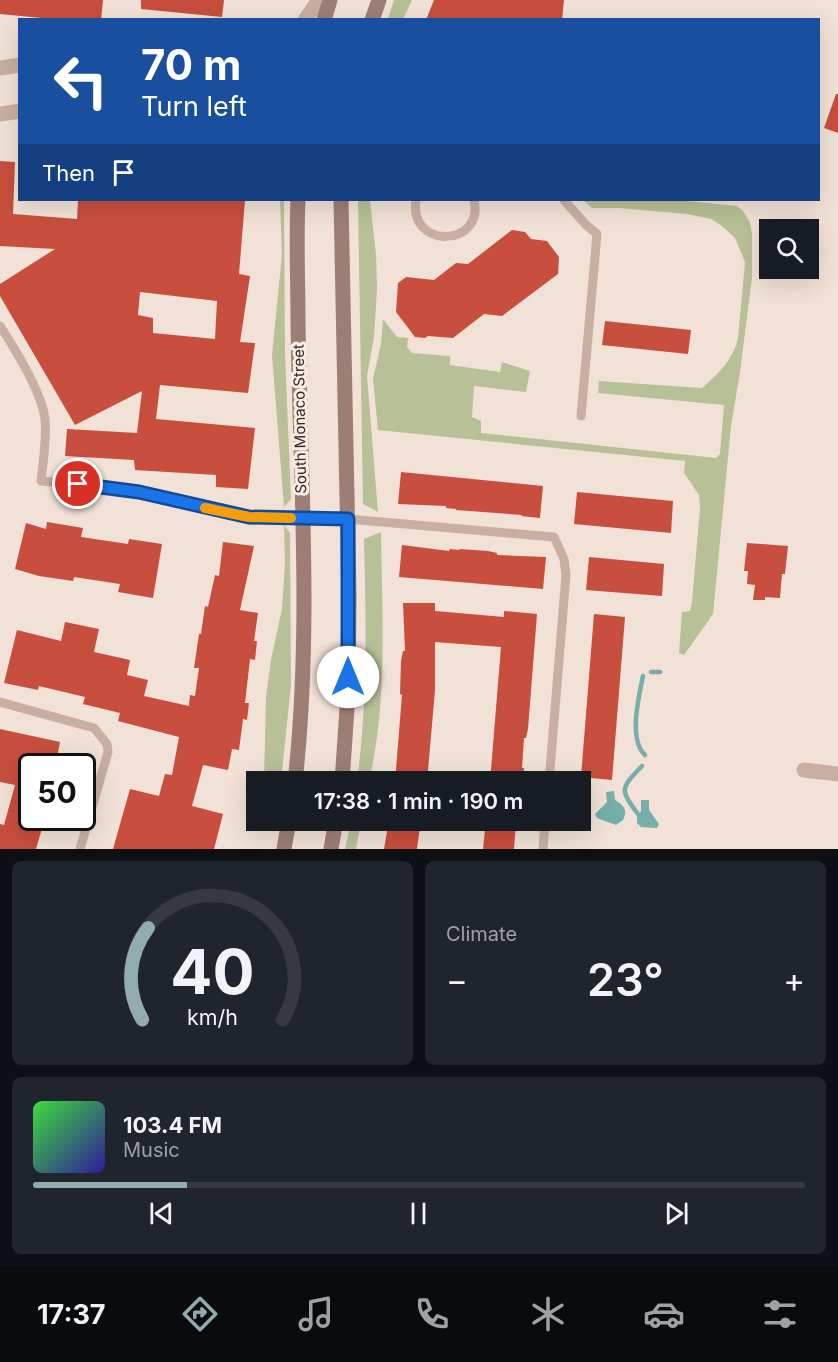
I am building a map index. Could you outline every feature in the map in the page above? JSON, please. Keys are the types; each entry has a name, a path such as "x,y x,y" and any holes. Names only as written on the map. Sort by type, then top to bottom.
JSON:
{"main road":[{"path":"325,18 330,0"},
{"path":"373,18 379,0"},
{"name":"South Monaco Street","path":"296,771 304,663 298,201"},
{"path":"341,201 348,519 348,694 343,771"},
{"path":"284,849 287,831"},
{"path":"331,849 334,831"}],"street":[{"path":"306,18 319,0"},
{"path":"0,59 18,63"},
{"path":"0,68 18,64"},
{"path":"0,114 18,111"},
{"path":"293,201 297,226"},
{"path":"804,770 838,774"}],"lane":[{"path":"416,201 419,222 427,231 443,237 455,236 471,223 475,214 474,201"},
{"path":"565,201 597,234 581,416"},
{"path":"0,326 39,394 44,408 46,423 41,481 139,492 249,517 348,519 554,537 566,569 550,771"},
{"path":"0,702 94,728 107,744 108,752 80,849"},
{"path":"543,849 544,831"}],"green space":[{"path":"394,0 412,0 403,18 388,18"},
{"path":"280,201 284,201 285,354 291,499 284,507 272,355 282,255"},
{"path":"358,201 370,201 377,288 374,337 367,376 378,512 363,504"},
{"path":"584,201 688,201 737,206 750,222 752,278 731,426 713,614 684,655 679,653 682,612 690,611 692,602 700,508 699,495 684,473 685,461 378,430 373,379 381,344 383,319 397,337 408,338 407,347 412,353 450,356 450,365 500,372 502,362 530,371 526,392 474,386 472,417 481,421 481,433 716,458 720,454 724,405 598,393 599,381 702,388 720,371 733,353 738,338 745,262 735,238 711,219 687,214 592,208"},
{"path":"284,525 290,533 291,685 282,771 264,771 266,697 282,609 285,562"},
{"path":"381,532 383,626 381,689 371,771 358,771 365,690 364,539"},
{"path":"349,831 359,831 356,849 345,849"}],"water":[{"path":"614,791 615,800 623,806 625,811 623,820 616,825 597,818 595,814 607,802 606,792"},
{"path":"641,800 649,800 649,810 659,824 657,828 641,827 637,823 637,816 641,811"}],"building":[{"path":"0,0 103,0 101,18 42,18 0,14"},
{"path":"141,0 224,0 222,17 141,9"},
{"path":"434,0 564,0 562,18 427,18"},
{"path":"836,94 838,94 838,133 824,128"},
{"path":"0,161 15,162 13,214 77,219 78,201 245,201 239,274 250,276 240,342 255,343 248,393 160,385 156,419 255,428 248,489 216,487 216,475 135,470 134,460 65,456 67,429 137,433 142,391 75,425 0,296 0,284 55,249 0,246","holes":["140,292 217,301 215,339 153,333 153,318 138,315"]},
{"path":"512,230 525,232 531,239 547,241 559,257 558,274 502,316 484,314 453,338 415,337 396,312 398,283 406,277 434,280 456,263 468,264"},
{"path":"605,321 691,330 688,354 602,345"},
{"path":"401,472 543,486 540,518 456,510 446,508 446,506 398,504"},
{"path":"577,492 673,501 671,533 574,524"},
{"path":"47,522 83,528 81,537 128,544 129,539 162,544 153,598 118,592 120,584 74,577 73,581 39,576 15,569 26,523 46,529"},
{"path":"223,542 254,546 240,610 258,613 254,641 257,641 255,660 250,659 245,703 249,703 247,720 243,719 239,750 232,749 228,770 203,765 192,806 223,814 214,849 113,849 130,789 159,796 165,774 172,775 179,737 118,721 120,713 83,704 85,697 39,686 38,690 4,683 17,630 61,641 65,622 99,629 94,652 130,660 127,675 148,680 144,696 189,706 190,695 195,696 199,668 194,668 199,634 201,634 205,606 208,607 215,575 219,576"},
{"path":"747,543 788,546 780,598 765,597 765,600 753,600 755,585 747,584 748,571 744,571"},
{"path":"402,545 449,551 460,549 488,551 497,553 497,555 546,557 543,589 399,577"},
{"path":"589,557 664,564 662,596 586,590"},
{"path":"403,603 435,603 435,611 504,617 504,611 537,614 528,729 526,738 524,738 524,771 491,771 501,647 435,642 435,690 428,771 396,771 402,695 400,694 401,661 403,651 405,651"},
{"path":"594,614 625,617 612,780 591,778 591,771 581,771"},
{"path":"0,729 60,742 58,753 18,753 18,831 41,831 36,849 0,849 0,824 4,825 15,785 0,782"},
{"path":"387,831 419,831 417,849 384,849"},
{"path":"485,831 515,831 514,849 483,849"}],"waterway":[{"path":"651,672 660,672"},
{"path":"643,676 637,706 636,728 637,739 645,755"},
{"path":"638,814 625,794 625,789 626,784 642,766"}],"slow traffic":[{"path":"205,508 249,517 291,518"}],"route":[{"path":"78,484 139,492 249,517 348,519 348,677"}]}
